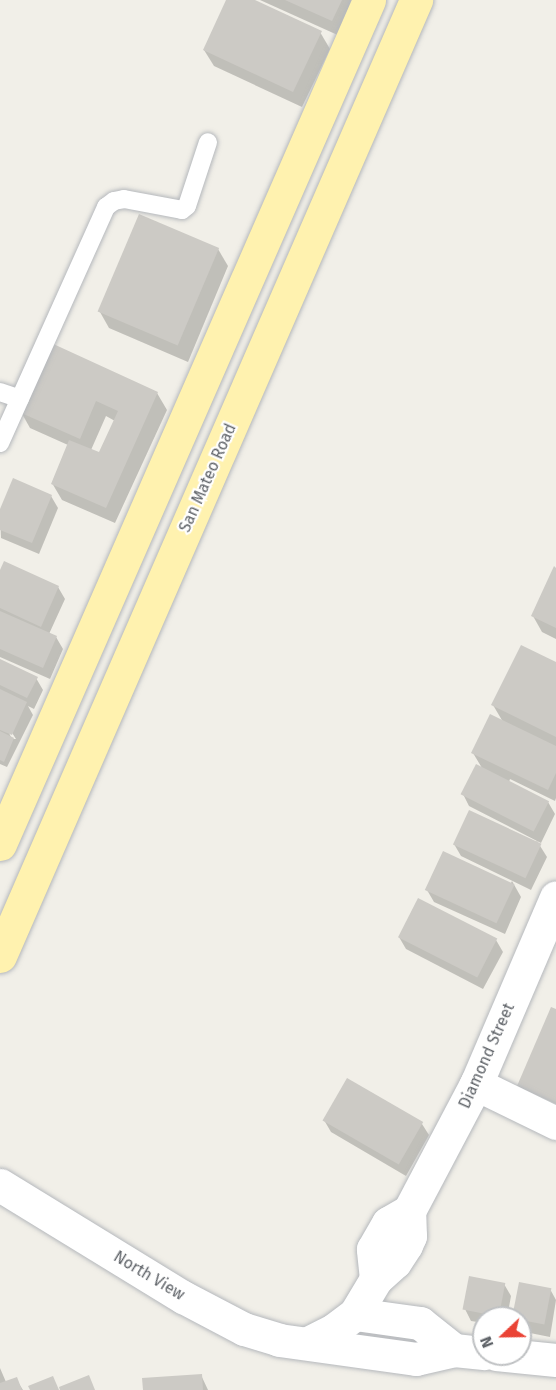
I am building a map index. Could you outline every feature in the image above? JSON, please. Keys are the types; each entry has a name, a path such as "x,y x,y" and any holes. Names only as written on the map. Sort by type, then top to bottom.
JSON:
{"main road":[{"path":"0,844 369,0"},
{"name":"San Mateo Road","path":"0,956 416,0"}],"street":[{"name":"Diamond Street","path":"308,1343 335,1329 355,1314 376,1279 373,1249 388,1223 409,1211 476,1084 556,897"},
{"path":"476,1084 556,1123"},
{"name":"North View","path":"0,1185 244,1329 279,1340 416,1359 469,1351"},
{"path":"355,1314 420,1323 469,1351"},
{"path":"532,1358 556,1360"}],"lane":[{"path":"0,442 106,207 114,201 124,199 182,210 187,206 208,142"},
{"path":"0,392 20,399"}],"building":[{"path":"226,0 255,0 322,31 293,92 203,50"},
{"path":"285,0 342,0 332,21"},
{"path":"139,214 219,248 178,346 98,312"},
{"path":"49,342 158,392 106,508 51,484 69,440 99,452 118,411 96,401 80,439 19,412"},
{"path":"13,478 52,495 32,543 0,530 0,509"},
{"path":"4,561 59,586 41,627 0,608 0,570"},
{"path":"554,566 556,568 556,628 531,616"},
{"path":"0,611 57,636 43,668 0,649"},
{"path":"521,645 556,662 556,737 491,705"},
{"path":"0,659 38,677 27,698 0,685"},
{"path":"0,689 27,702 12,735 0,730"},
{"path":"490,714 556,746 556,773 548,790 471,753"},
{"path":"0,731 14,738 4,762 0,760"},
{"path":"476,764 549,801 534,832 461,794"},
{"path":"469,810 542,844 525,878 453,844"},
{"path":"443,851 515,884 496,923 425,890"},
{"path":"418,898 497,938 477,978 398,937"},
{"path":"551,1007 556,1009 556,1104 517,1086"},
{"path":"347,1078 423,1122 399,1164 322,1120"},
{"path":"469,1276 505,1283 501,1306 472,1306 472,1311 463,1309"},
{"path":"519,1282 551,1288 544,1325 532,1322 532,1306 514,1306"},
{"path":"202,1374 203,1390 143,1390 142,1378"},
{"path":"89,1375 95,1390 60,1390 59,1387"},
{"path":"53,1376 59,1390 30,1390 28,1386"},
{"path":"17,1377 22,1390 0,1390 0,1383"}]}
